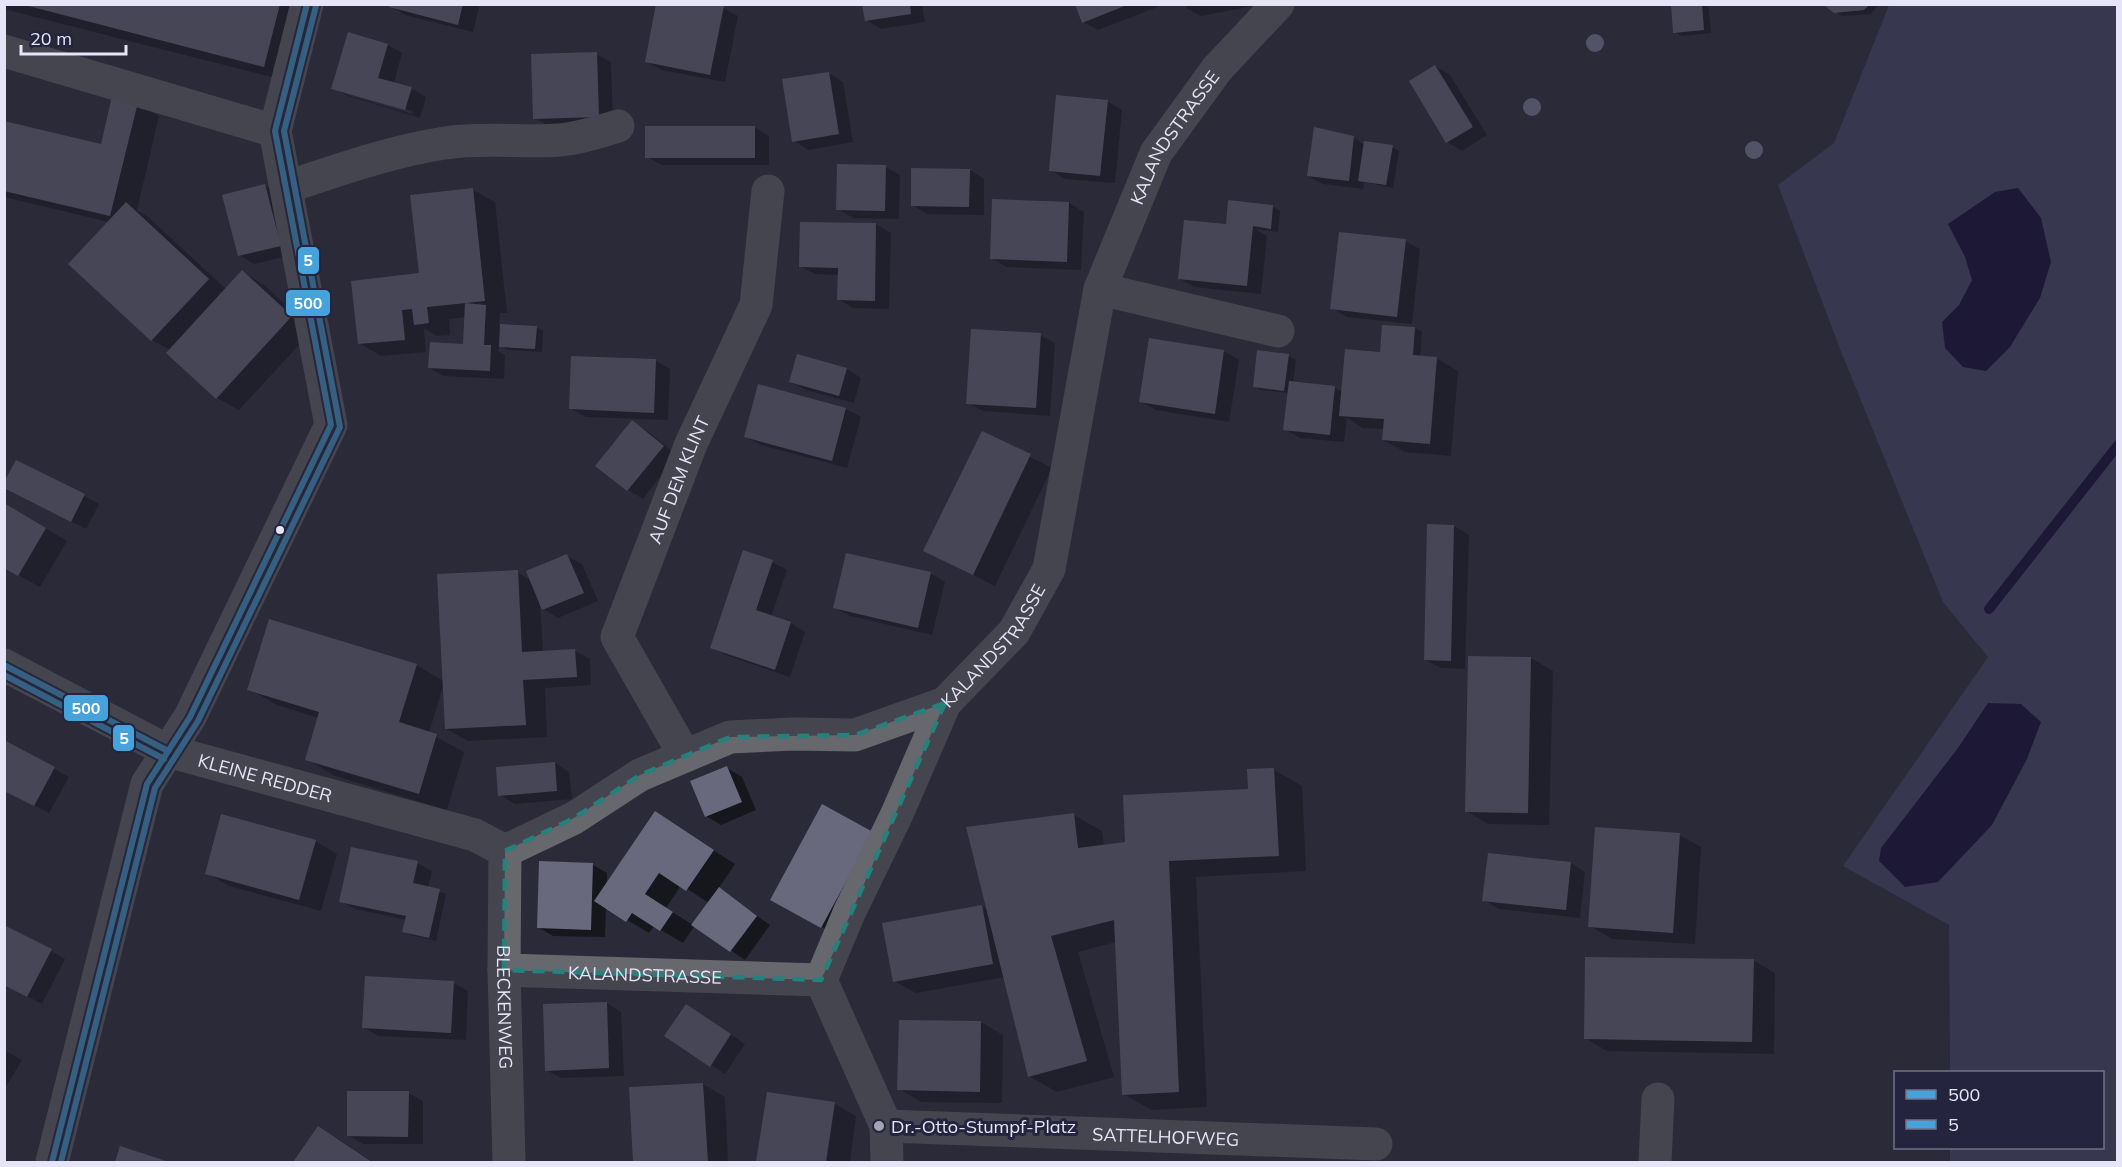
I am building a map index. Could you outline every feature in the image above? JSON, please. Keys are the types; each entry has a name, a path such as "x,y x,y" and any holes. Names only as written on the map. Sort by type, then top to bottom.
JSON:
{"street":[{"path":"52,1162 147,784 190,717 331,425 275,131 307,4"},
{"name":"KALANDSTRASSE","path":"504,970 821,980 849,913 897,814 945,703 1014,632 1049,569 1100,289 1156,153 1217,69 1278,4"},
{"path":"4,51 275,131"},
{"path":"287,187 399,152 446,142 560,140 618,126"},
{"name":"AUF DEM KLINT","path":"685,756 617,637 692,444 756,305 768,191"},
{"path":"1100,289 1278,331"},
{"name":"KLEINE REDDER","path":"4,666 168,751 475,835 506,851"},
{"path":"506,851 574,818 640,774 730,737 793,734 855,735 945,703"},
{"name":"BLECKENWEG","path":"506,851 504,970 509,1162"},
{"path":"821,980 886,1126 888,1162"},
{"path":"1655,1162 1658,1099"},
{"name":"SATTELHOFWEG","path":"886,1126 1376,1144"}],"highlighted area":[{"path":"945,703 821,980 504,970 505,851 574,818 640,775 730,737 855,735"}],"shaded area":[{"path":"1889,5 2117,5 2117,1162 1950,1162 1950,1149 2104,1149 2104,1071 1950,1071 1949,925 1843,866 1988,657 1943,602 1842,354 1778,185 1834,143"},
{"path":"2018,188 2041,218 2051,262 2040,298 2010,347 1986,371 1963,367 1945,348 1942,322 1959,305 1972,280 1965,257 1948,224 1995,192"},
{"path":"1988,703 2021,704 2041,722 2027,759 1992,825 1938,882 1905,887 1879,861 1881,848 1958,748"}],"building":[{"path":"21,4 280,4 264,67"},
{"path":"389,4 463,4 458,25 389,7"},
{"path":"656,4 724,6 710,75 645,62"},
{"path":"862,4 910,4 911,14 865,21"},
{"path":"1075,4 1127,4 1127,5 1082,23"},
{"path":"1671,4 1702,4 1704,30 1673,33"},
{"path":"1824,5 1869,5 1864,10 1834,13"},
{"path":"348,32 388,44 378,78 412,87 405,110 331,89"},
{"path":"597,52 599,117 533,119 531,54"},
{"path":"1435,65 1473,127 1446,143 1409,81"},
{"path":"829,72 839,134 792,142 782,79"},
{"path":"1056,95 1108,100 1100,176 1049,171"},
{"path":"112,96 138,102 110,216 4,191 4,121 101,144"},
{"path":"645,126 755,126 755,158 645,158"},
{"path":"1314,127 1354,136 1349,181 1307,176"},
{"path":"1364,141 1393,145 1386,185 1358,181"},
{"path":"837,164 886,165 885,211 836,210"},
{"path":"911,168 970,169 969,207 911,206"},
{"path":"265,184 281,246 238,256 222,195"},
{"path":"473,188 485,301 427,307 429,323 414,325 412,309 402,310 405,340 358,344 351,281 419,273 410,195"},
{"path":"992,199 1069,202 1067,262 990,259"},
{"path":"1228,200 1273,205 1271,229 1253,226 1247,286 1178,279 1184,220 1226,224"},
{"path":"126,202 209,279 151,341 68,264"},
{"path":"800,222 876,223 875,301 837,300 838,268 799,267"},
{"path":"1339,232 1406,239 1397,317 1330,309"},
{"path":"242,270 292,316 216,399 166,353"},
{"path":"465,303 486,305 484,345 491,345 490,371 428,368 430,342 463,344"},
{"path":"500,324 537,326 535,349 499,347"},
{"path":"1382,325 1415,327 1413,355 1437,357 1430,444 1382,440 1384,419 1339,416 1345,349 1380,352"},
{"path":"971,329 1041,333 1036,408 966,404"},
{"path":"1149,338 1224,350 1215,414 1139,402"},
{"path":"1257,350 1289,354 1284,391 1253,387"},
{"path":"797,354 847,368 839,396 789,382"},
{"path":"571,356 656,359 654,413 569,409"},
{"path":"1289,381 1335,386 1330,435 1283,430"},
{"path":"758,384 846,408 832,461 744,437"},
{"path":"632,420 664,446 627,491 595,466"},
{"path":"982,431 1031,454 973,575 923,551"},
{"path":"16,460 85,494 71,522 4,488 4,482"},
{"path":"4,503 46,528 18,576 4,568"},
{"path":"1427,524 1454,525 1451,661 1424,660"},
{"path":"743,550 773,560 756,610 791,622 775,670 710,648"},
{"path":"846,553 931,572 918,628 833,608"},
{"path":"567,554 584,593 542,610 526,571"},
{"path":"518,570 522,652 575,649 577,677 523,680 526,725 445,729 437,574"},
{"path":"269,619 417,664 399,722 437,734 419,794 305,760 319,712 247,690"},
{"path":"1468,656 1531,657 1528,813 1465,812"},
{"path":"4,740 55,767 34,806 4,791"},
{"path":"555,762 557,791 498,796 496,767"},
{"path":"727,766 742,802 705,817 690,781"},
{"path":"1274,768 1279,856 1169,861 1179,1092 1122,1095 1114,920 1051,936 1087,1061 1028,1077 966,827 1074,813 1078,848 1125,842 1123,795 1248,789 1247,769"},
{"path":"822,804 873,832 821,928 770,900"},
{"path":"655,811 714,850 686,891 659,873 645,894 673,912 660,931 632,913 626,922 594,901"},
{"path":"221,814 316,840 299,900 205,874"},
{"path":"1595,827 1680,833 1673,933 1588,927"},
{"path":"351,847 418,861 413,883 440,889 429,938 402,932 406,916 339,902"},
{"path":"1488,853 1571,862 1566,910 1482,901"},
{"path":"539,861 593,863 591,930 537,928"},
{"path":"719,887 757,916 730,952 691,925"},
{"path":"982,905 993,964 893,982 882,923"},
{"path":"4,925 52,949 27,997 4,985"},
{"path":"1585,957 1754,959 1752,1042 1584,1039"},
{"path":"365,976 454,981 451,1033 362,1028"},
{"path":"607,1002 609,1068 545,1071 543,1004"},
{"path":"686,1004 731,1034 710,1067 664,1036"},
{"path":"899,1020 981,1021 980,1092 897,1090"},
{"path":"703,1083 708,1162 633,1162 629,1087"},
{"path":"347,1091 409,1091 408,1137 347,1136"},
{"path":"767,1092 835,1102 826,1162 756,1162"},
{"path":"318,1126 372,1162 293,1162"},
{"path":"120,1146 169,1162 115,1162"}],"waterway":[{"path":"1989,609 2118,445"}],"transit line":[{"name":"500","path":"52,1162 147,784 190,717 331,425 275,131 307,4"},
{"name":"5","path":"61,1162 155,788 198,721 340,427 284,131 316,6"},
{"name":"500","path":"4,665 168,751"},
{"name":"5","path":"4,675 164,759"}],"place":[{"name":"Dr.-Otto-Stumpf-Platz","path":"879,1126"}]}
